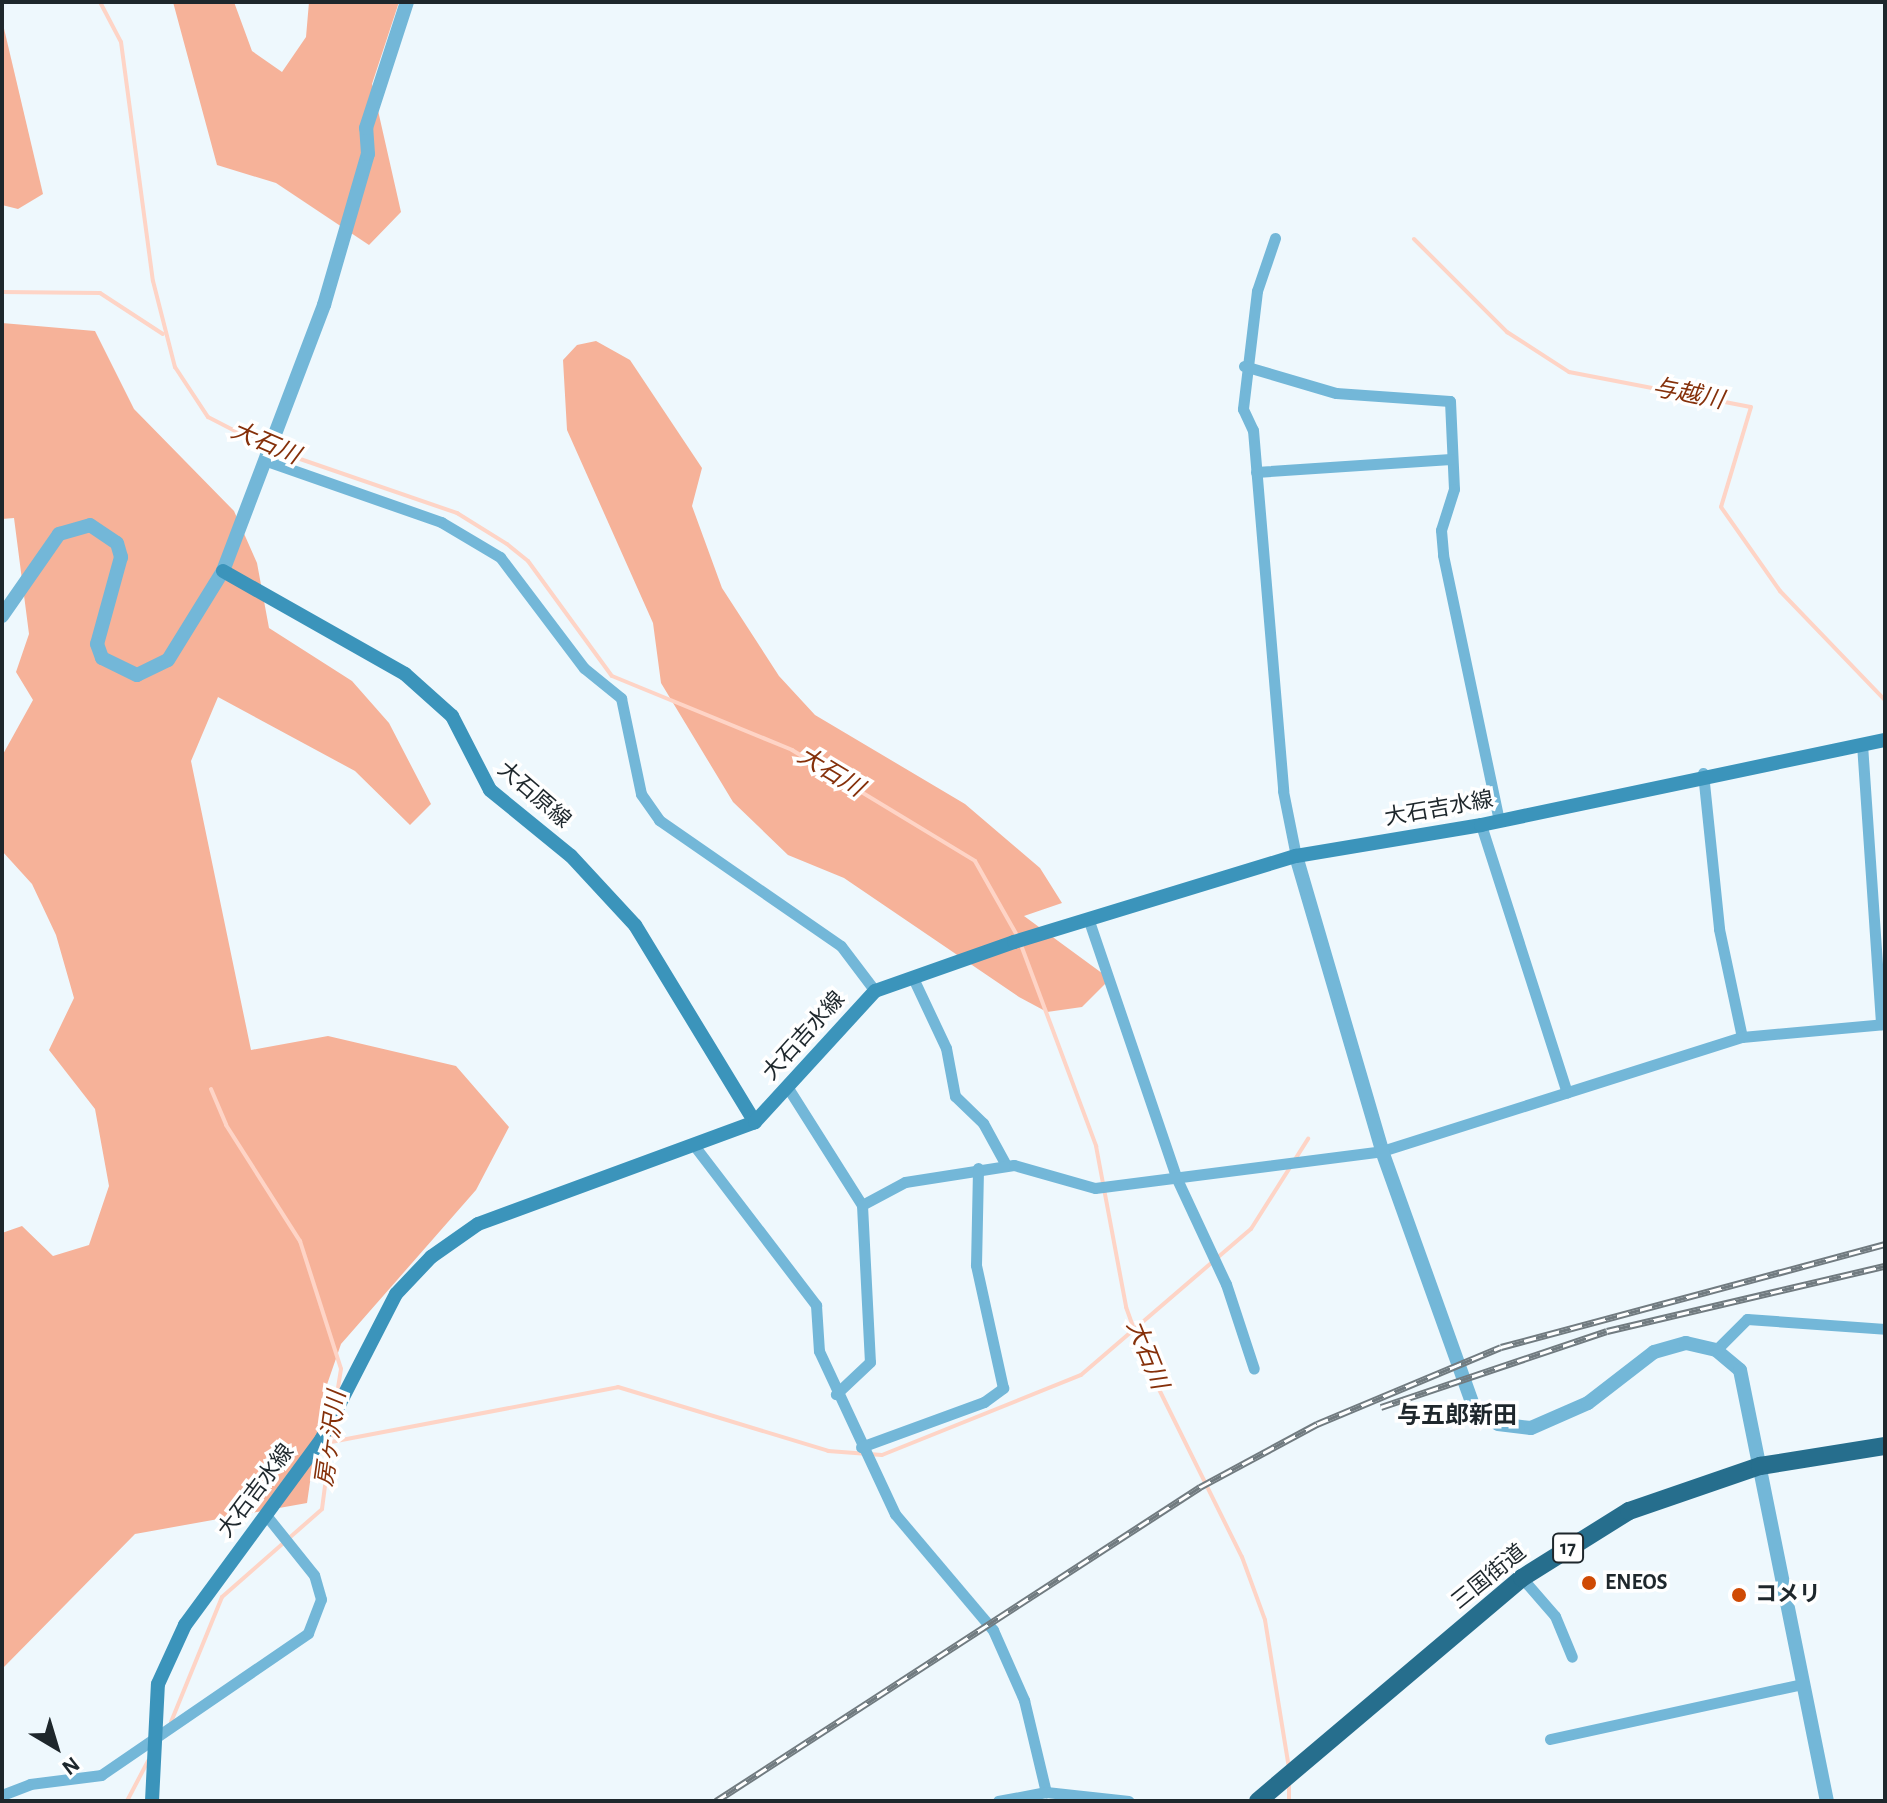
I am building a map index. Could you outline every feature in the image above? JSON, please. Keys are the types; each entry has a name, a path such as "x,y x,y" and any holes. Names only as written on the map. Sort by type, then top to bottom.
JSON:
{"highway":[{"name":"三国街道","path":"1263,1796 1522,1578 1629,1511 1760,1466 1885,1446"}],"main road":[{"name":"大石原線","path":"223,571 405,674 452,716 490,790 571,856 635,925 755,1122"},
{"name":"大石吉水線","path":"152,1801 158,1684 185,1625 321,1440 396,1294 431,1257 478,1224 696,1148 755,1122 875,991 1020,940 1296,856 1481,825 1703,773 1885,740"}],"street":[{"path":"2,616 59,534 74,526 103,529 121,557 97,644 119,672 137,675 168,660 223,571 344,244 368,154 366,128 407,2"},
{"path":"1275,238 1244,366 1243,409 1253,430 1283,791 1296,856 1382,1151 1446,1347 1473,1405 1498,1424 1531,1428 1588,1403 1654,1352 1686,1343 1716,1350 1731,1358 1748,1388 1760,1466 1827,1801"},
{"path":"1244,366 1336,393 1450,401 1451,459 1443,555 1499,821"},
{"path":"266,457 441,522 500,557 584,668 621,698 641,794 659,820 841,946 875,991"},
{"path":"1256,472 1451,459"},
{"path":"862,1205 905,1182 1006,1165 1095,1188 1382,1151 1742,1037 1883,1024 1862,744"},
{"path":"1703,773 1719,929 1742,1037"},
{"path":"1481,825 1567,1093"},
{"path":"1089,921 1176,1177 1226,1284 1254,1369"},
{"path":"913,978 946,1048 955,1096 983,1123 1006,1165"},
{"path":"788,1088 862,1205 870,1362 836,1394"},
{"path":"696,1148 816,1305 819,1351 836,1394 895,1514 993,1630 1024,1700 1046,1792"},
{"path":"861,1447 984,1402 1003,1388 976,1265 978,1168"},
{"path":"1716,1350 1747,1319 1885,1329"},
{"path":"2,1795 30,1784 101,1775 284,1652 319,1611 307,1562 266,1515"},
{"path":"1522,1578 1555,1616 1572,1657"},
{"path":"1550,1739 1803,1684"},
{"path":"998,1801 1046,1792 1129,1801"}],"shaded area":[{"path":"173,2 234,2 252,51 282,72 306,37 309,2 399,2 372,84 401,212 369,245 276,183 217,165"},
{"path":"2,20 43,194 18,209 2,205"},
{"path":"2,323 95,331 134,409 234,511 257,563 269,628 352,681 389,723 431,804 410,825 355,771 218,697 191,761 251,1050 328,1036 456,1066 509,1127 476,1190 341,1344 322,1399 307,1503 135,1534 2,1669 2,1233 22,1226 53,1256 89,1245 109,1186 95,1109 49,1050 74,998 56,935 32,884 2,851 2,756 33,700 16,672 29,634 14,518 2,519"},
{"path":"596,341 630,360 702,468 692,506 722,588 779,676 815,715 965,804 1040,868 1062,903 1024,916 1110,979 1082,1007 1047,1012 1019,997 844,878 788,855 733,802 661,683 653,623 567,430 563,360 577,345"}],"waterway":[{"name":"大石川","path":"100,2 121,42 153,281 175,367 208,417 266,447"},
{"name":"与越川","path":"1414,239 1507,332 1569,372 1751,407 1721,507 1780,591 1885,700"},
{"path":"2,292 100,293 163,334"},
{"name":"大石川","path":"274,450 457,513 507,544 528,561 612,676 792,750 975,861 1018,937"},
{"name":"大石川","path":"1021,945 1096,1146 1126,1307 1146,1363 1242,1557 1265,1620 1289,1768"},
{"name":"房ヶ沢川","path":"211,1089 226,1125 300,1241 341,1369 337,1395"},
{"path":"331,1442 618,1387 828,1451 882,1455 1081,1375 1251,1229 1308,1139"},
{"name":"房ヶ沢川","path":"171,1722 222,1597 322,1509 332,1432"},
{"name":"房ヶ沢川","path":"127,1801 148,1761"},
{"name":"大石川","path":"1289,1784 1289,1801"}],"railway":[{"path":"716,1801 1200,1487 1317,1424 1501,1347 1885,1244"},
{"path":"1381,1407 1607,1331 1885,1266"}],"place":[{"name":"ENEOS","path":"1589,1583"},
{"name":"コメリ","path":"1739,1595"}],"district":[{"name":"与五郎新田","path":"1457,1417"}]}
